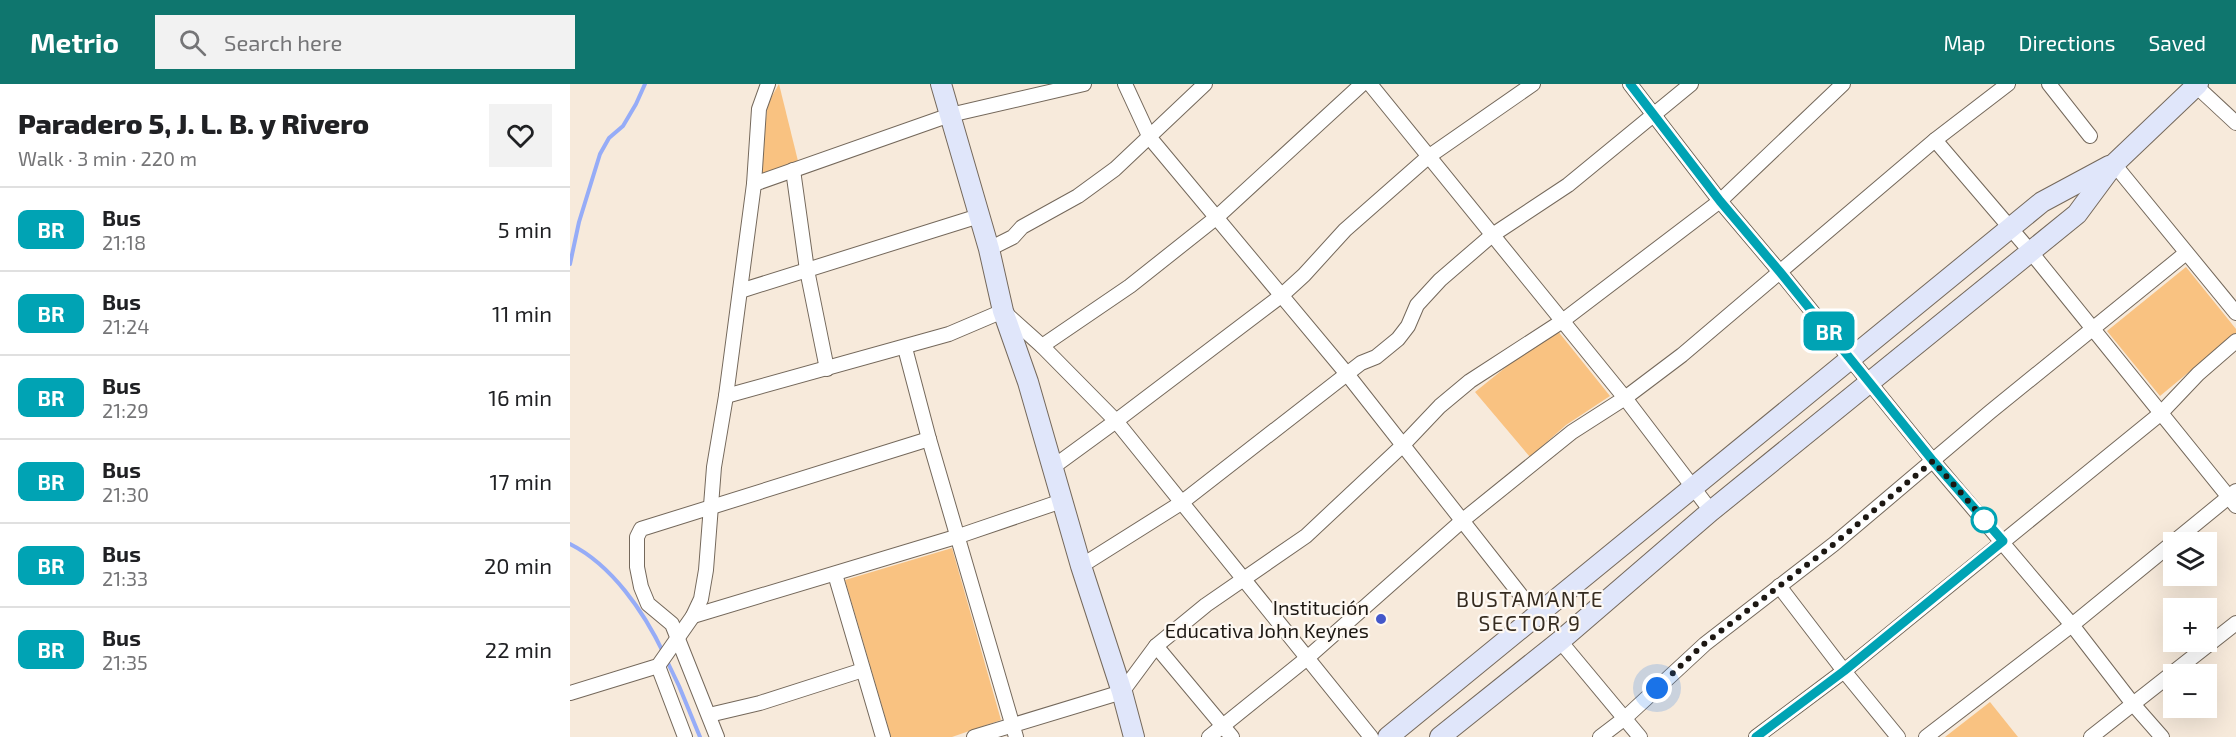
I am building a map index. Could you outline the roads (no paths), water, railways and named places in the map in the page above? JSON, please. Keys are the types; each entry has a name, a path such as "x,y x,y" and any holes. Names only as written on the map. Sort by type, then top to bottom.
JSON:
{"street":[{"path":"570,693 658,666 693,616 701,599 714,467 726,396 754,184 759,108 768,84"},
{"path":"941,84 989,249 1003,311 1028,382 1081,566 1122,692 1134,737"},
{"path":"754,184 950,115 1084,84"},
{"path":"1125,84 1150,138 1347,374 1523,598"},
{"path":"989,249 1013,237 1022,227 1078,196 1115,169 1205,84"},
{"path":"1042,346 1130,286 1217,218 1362,84"},
{"path":"1370,84 1624,398 1712,511"},
{"path":"1053,466 1116,422 1281,296 1305,275 1345,230 1428,156 1533,84"},
{"path":"1630,84 1720,201 1851,358 1933,461 2003,541 2162,737"},
{"path":"1081,566 1181,503 1361,363 1387,349 1408,326 1417,305 1440,280 1491,236 1568,185 1691,84"},
{"path":"974,737 1014,730 1122,692 1156,646 1206,605 1306,536 1402,446 1440,406 1470,381 1561,322 1720,201 1843,84"},
{"path":"1209,737 1306,659 1463,520 1572,432 1624,398 1682,355 1935,141 2008,84"},
{"path":"2049,84 2090,136"},
{"path":"1440,737 1560,641 1712,511 2077,213 2114,164 2195,85 2236,123"},
{"path":"1926,737 2233,498 2160,414 2030,250 1935,141"},
{"path":"1388,737 2009,228 2042,202 2114,164"},
{"path":"2114,164 2236,313"},
{"path":"793,170 807,270 827,369"},
{"path":"740,291 979,216"},
{"path":"1600,737 1625,718 1704,644 1779,586 2186,253"},
{"path":"1003,311 1042,346 1116,422 1371,737"},
{"path":"726,396 905,348 949,334 1003,311"},
{"path":"1756,737 1844,671 2160,414 2198,374 2236,341"},
{"path":"905,348 929,439 1014,730"},
{"path":"717,737 672,624 648,604 637,567 637,537 641,529 929,439"},
{"path":"693,616 959,536 1062,501"},
{"path":"835,574 883,737"},
{"path":"1779,586 1898,737"},
{"path":"2091,737 2236,623"},
{"path":"1560,641 1640,737"},
{"path":"1156,646 1232,737"},
{"path":"658,666 685,737"},
{"path":"709,715 760,703 863,670"}],"waterway":[{"path":"570,264 579,222 600,154 609,138 623,126 645,84"},
{"path":"570,544 600,564 625,591 647,622 664,654"},
{"path":"667,661 700,737"}],"place":[{"name":"Institución Educativa John Keynes","path":"1381,619"}],"district":[{"name":"BUSTAMANTE SECTOR 9","path":"1530,612"}]}
